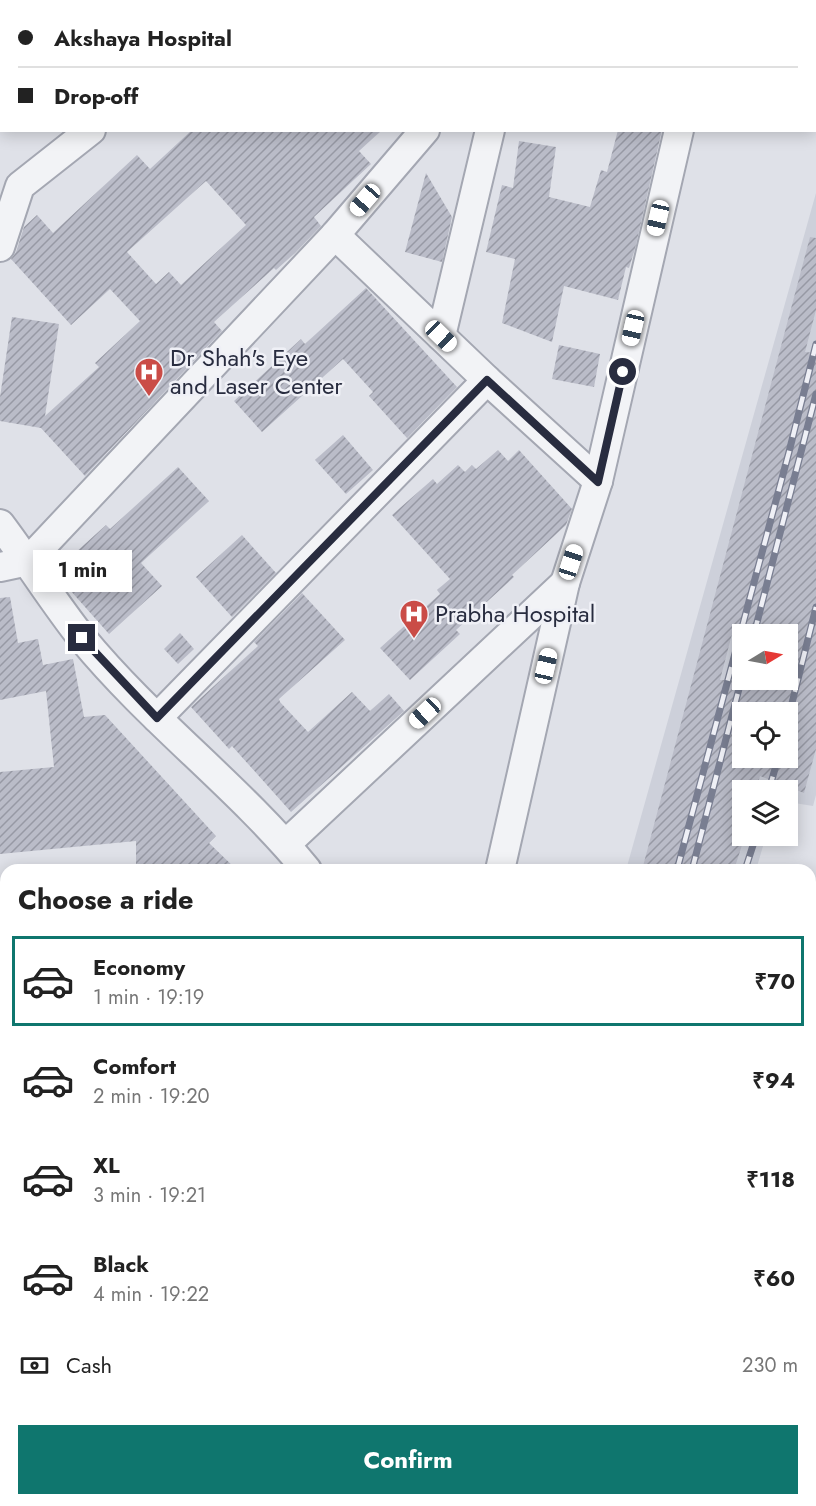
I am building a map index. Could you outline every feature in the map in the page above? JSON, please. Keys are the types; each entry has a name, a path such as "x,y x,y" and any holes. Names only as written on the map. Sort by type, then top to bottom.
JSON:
{"street":[{"path":"0,248 20,186 88,132"},
{"path":"0,567 28,561 335,235 423,132"},
{"path":"441,336 489,132"},
{"path":"501,864 565,583 598,482 679,132"},
{"path":"335,235 598,482"},
{"path":"157,718 487,380"},
{"path":"0,524 82,638 157,718 286,844 303,864"},
{"path":"286,844 565,583"},
{"path":"816,905 816,925"}],"shaded area":[{"path":"816,193 816,795 813,806 798,804 798,780 732,780 732,846 763,846 758,864 628,864"}],"building":[{"path":"190,132 380,132 359,151 371,164 314,217 321,226 295,253 276,270 274,268 214,322 222,331 85,476 41,428 0,421 0,397 12,317 59,324 45,416 99,367 95,363 140,321 110,289 71,325 11,259 16,252 24,227 37,215 53,233 137,155 150,169","holes":["206,181 246,225 181,285 169,272 156,284 127,252"]},
{"path":"617,132 662,132 635,249 629,268 626,267 618,300 564,286 552,342 502,323 515,259 486,252 502,185 513,188 519,141 556,147 549,197 590,207 601,170 607,172"},
{"path":"426,173 452,217 442,262 405,252"},
{"path":"810,237 816,238 816,310 805,352 816,353 816,749 804,793 798,791 798,780 770,780 760,776 759,780 732,780 732,846 742,846 736,864 644,864"},
{"path":"366,288 457,387 407,438 369,396 373,392 343,359 262,432 234,401 301,339 305,344"},
{"path":"559,345 600,354 594,387 552,379"},
{"path":"343,435 373,470 346,494 315,460"},
{"path":"498,450 508,461 519,450 572,509 566,525 456,630 460,634 410,680 380,648 440,594 437,590 450,579 392,515 433,479 437,484 458,465 465,472 472,465 476,469"},
{"path":"178,467 209,501 141,563 162,586 109,634 54,572 106,525 110,529"},
{"path":"242,535 276,573 232,617 196,577"},
{"path":"302,593 345,640 279,699 280,702 308,732 352,692 370,711 389,694 404,711 291,812 232,746 229,749 191,707 258,646 254,642"},
{"path":"10,597 18,643 38,639 43,665 73,659 84,717 105,715 216,836 209,843 231,864 136,864 136,841 0,854 0,772 54,767 46,691 0,700 0,598"},
{"path":"180,633 194,649 178,664 164,649"}],"railway":[{"path":"679,864 816,344"},
{"path":"757,624 816,394"},
{"path":"792,702 816,607"},
{"path":"694,864 739,690"},
{"path":"772,780 775,768"},
{"path":"747,864 753,846"}],"place":[{"name":"Dr Shah's Eye and Laser Center","path":"149,398"},
{"name":"Prabha Hospital","path":"414,640"}],"route":[{"path":"82,638 157,718 487,380 598,482 623,372"}]}
